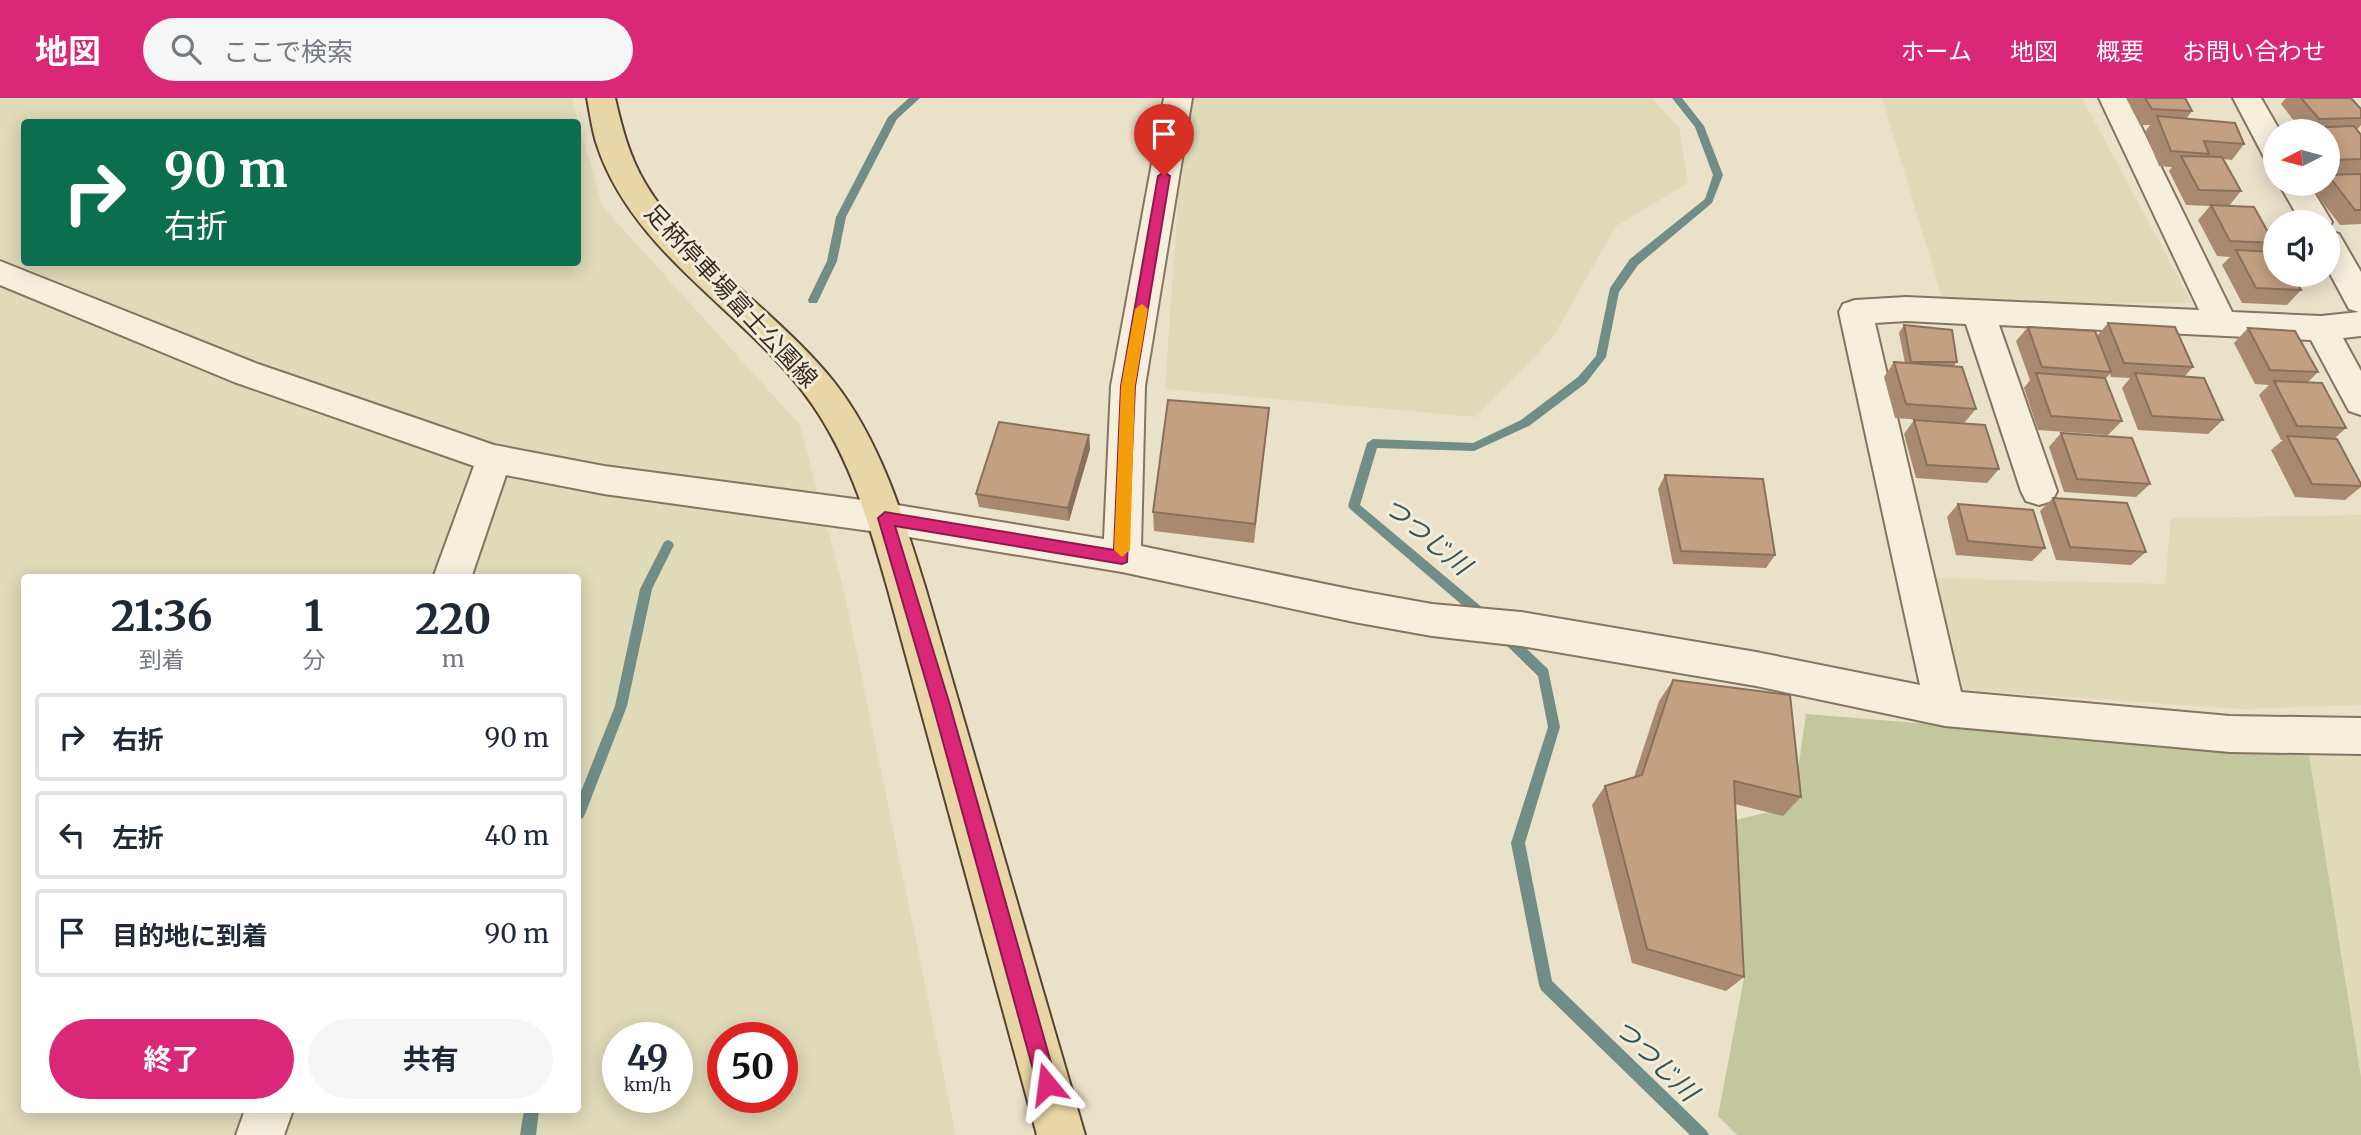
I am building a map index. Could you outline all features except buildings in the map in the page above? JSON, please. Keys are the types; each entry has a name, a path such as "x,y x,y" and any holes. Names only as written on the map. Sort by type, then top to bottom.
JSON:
{"main road":[{"name":"足柄停車場富士公園線","path":"601,98 604,123 619,166 648,213 705,273 768,331 824,393 858,454 885,518 940,702 1061,1135"}],"street":[{"path":"1122,557 1128,386 1178,98"},
{"path":"2113,98 2222,325"},
{"path":"2247,98 2263,128"},
{"path":"2340,263 2361,301"},
{"path":"0,272 246,373 494,459 604,480 885,518 1122,557 1354,606 1432,620 1521,629 1756,669 1945,708 2230,734 2361,736"},
{"path":"1945,708 1855,312 1906,309 2321,328 2361,324"},
{"path":"1979,314 2039,491"},
{"path":"2321,328 2361,402"},
{"path":"453,574 494,459"},
{"path":"260,1135 267,1113"}],"shaded area":[{"path":"0,98 572,98 578,119 21,119 21,266 581,266 581,130 602,206 800,425 844,591 956,1135 0,1135"},
{"path":"1185,98 1652,98 1679,128 1688,183 1616,226 1553,337 1476,417 1165,389"},
{"path":"1882,98 2082,98 2192,303 1944,304"},
{"path":"2361,515 2361,705 2243,709 1952,689 1931,578 2165,584 2171,518"},
{"path":"2309,755 2361,756 2361,1077"}],"green space":[{"path":"1806,714 2309,755 2361,1077 2361,1135 1737,1135 1718,1116 1744,978 1736,820 1793,806"}],"waterway":[{"path":"813,300 832,261 841,217 893,117 915,98"},
{"name":"つつじ川","path":"1486,618 1354,506 1373,443 1474,447 1525,423 1582,380 1601,357 1614,291 1634,262 1709,201 1718,175 1699,126 1677,98"},
{"path":"581,806 621,706 646,589 668,545"},
{"name":"つつじ川","path":"1505,636 1544,673 1554,727 1518,843 1546,985 1701,1135"},
{"path":"528,1135 532,1113"}],"slow traffic":[{"path":"1122,550 1128,386 1142,309"}],"route":[{"path":"1047,1084 940,702 885,518 1122,557 1128,386 1164,176"}]}
